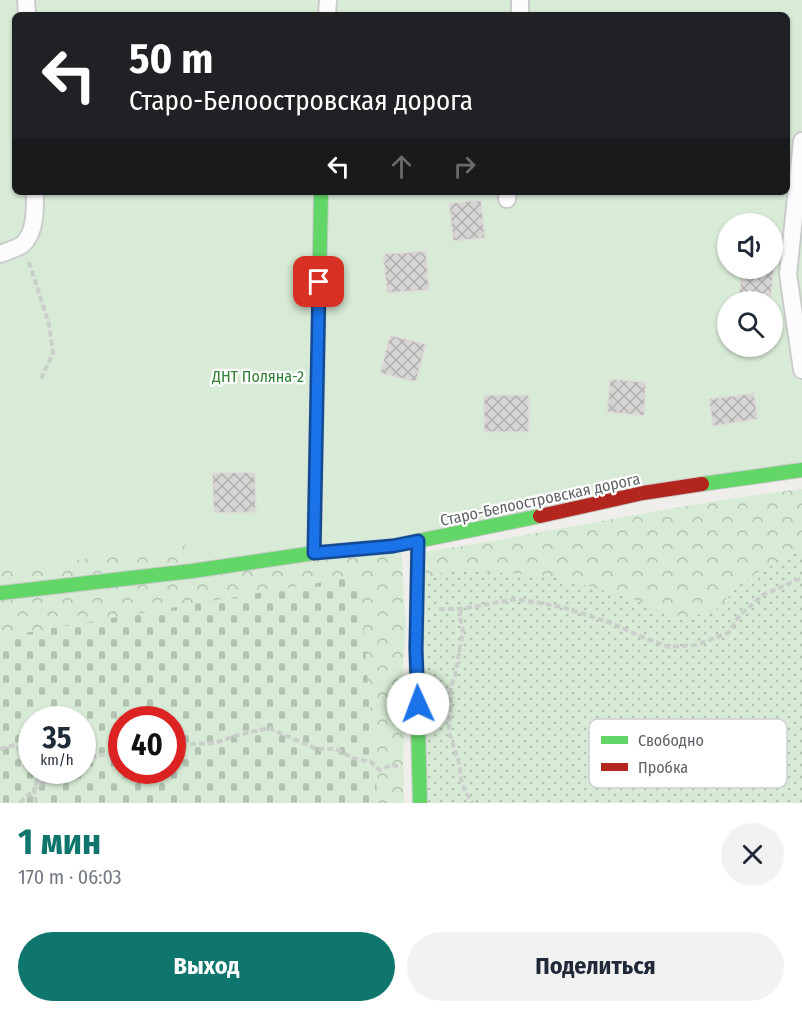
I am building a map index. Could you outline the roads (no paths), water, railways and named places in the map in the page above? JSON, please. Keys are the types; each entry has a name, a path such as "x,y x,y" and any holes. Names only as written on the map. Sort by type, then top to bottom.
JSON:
{"street":[{"path":"802,141 788,274 802,370"},
{"path":"0,254 23,244 32,229 34,195"},
{"path":"314,553 321,195"},
{"name":"Старо-Белоостровская дорога","path":"0,593 192,571 314,553 393,546 643,493 802,470"},
{"path":"418,541 416,649 420,803"}],"park label":[{"name":"ДНТ Поляна-2","path":"258,376"}]}
